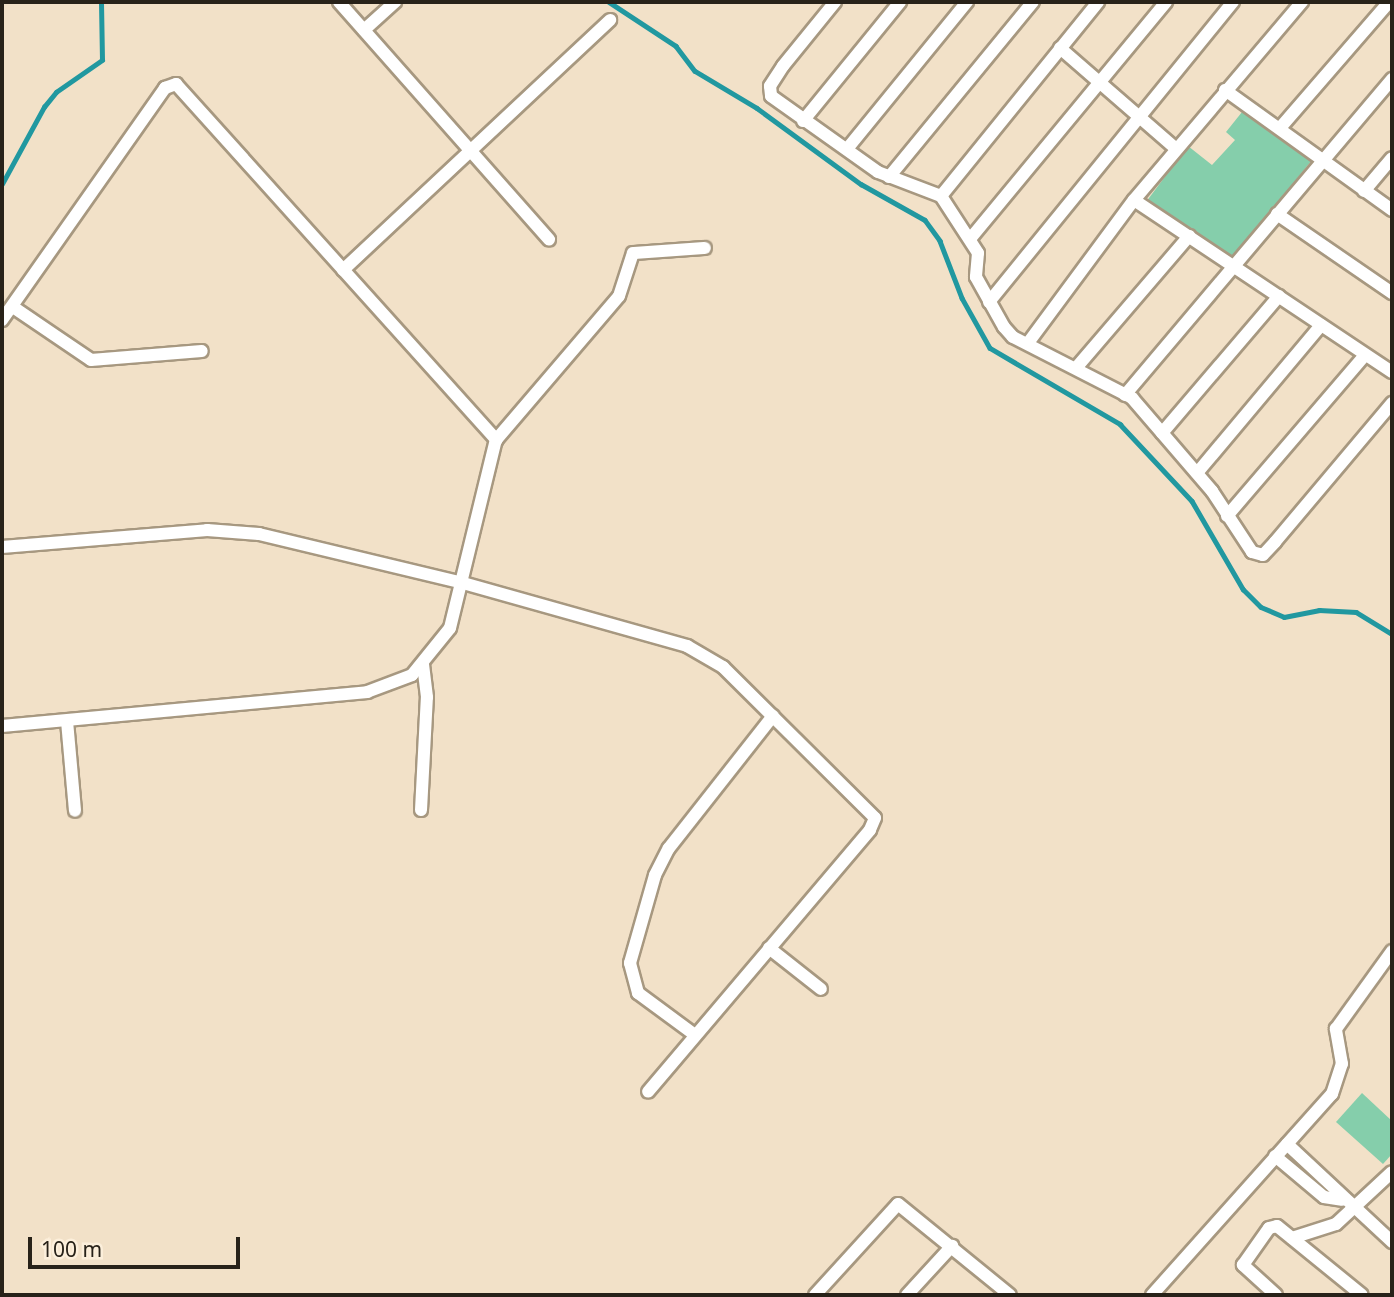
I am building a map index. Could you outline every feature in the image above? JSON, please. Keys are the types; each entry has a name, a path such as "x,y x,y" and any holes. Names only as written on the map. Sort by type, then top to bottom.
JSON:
{"street":[{"path":"339,2 549,239"},
{"path":"364,30 396,2"},
{"path":"835,2 770,86 774,99 889,177 941,196 970,239 979,257 976,277 1013,337 1125,395 1197,473 1252,552 1263,555 1392,403"},
{"path":"803,121 900,2"},
{"path":"847,149 967,2"},
{"path":"889,177 1032,2"},
{"path":"941,196 1098,2"},
{"path":"970,239 1166,2"},
{"path":"989,302 1138,115 1233,2"},
{"path":"1028,343 1135,200 1225,90 1302,2"},
{"path":"1280,128 1389,2"},
{"path":"343,270 610,20"},
{"path":"1060,48 1176,149"},
{"path":"1125,395 1321,159 1392,79"},
{"path":"2,320 170,83 176,84 496,440"},
{"path":"1225,90 1392,210"},
{"path":"1364,191 1392,158"},
{"path":"1135,200 1392,372"},
{"path":"1277,214 1392,293"},
{"path":"1076,368 1189,236"},
{"path":"2,726 367,692 412,675 450,628 496,440 619,296 633,253 705,248"},
{"path":"1162,433 1279,296"},
{"path":"13,307 91,360 202,351"},
{"path":"1197,473 1321,325"},
{"path":"1227,516 1365,355"},
{"path":"2,547 207,530 259,534 463,583 687,646 723,667 875,818 870,830 648,1092"},
{"path":"421,810 427,697 423,663"},
{"path":"695,1035 638,993 630,963 655,875 669,848 773,716"},
{"path":"67,721 75,811"},
{"path":"769,948 821,989"},
{"path":"1152,1295 1332,1094 1342,1064 1336,1029 1392,951"},
{"path":"1287,1144 1335,1186 1342,1200 1392,1242"},
{"path":"1275,1156 1324,1197 1342,1200"},
{"path":"1292,1238 1336,1224 1355,1210 1392,1172"},
{"path":"815,1295 898,1204 952,1246 1001,1293"},
{"path":"1276,1295 1246,1270 1244,1262 1269,1228 1277,1226 1362,1295"},
{"path":"907,1295 952,1246"}],"green space":[{"path":"1242,112 1312,160 1233,258 1146,202 1188,146 1212,165 1235,140 1226,132"},
{"path":"1362,1093 1392,1121 1392,1154 1383,1164 1336,1122"}],"waterway":[{"path":"2,184 44,107 56,92 102,60 101,2"},
{"path":"609,2 676,46 695,71 757,108 861,184 925,220 940,241 962,298 990,348 1120,424 1192,501 1243,589 1261,607 1284,617 1319,610 1356,612 1392,634"}]}
